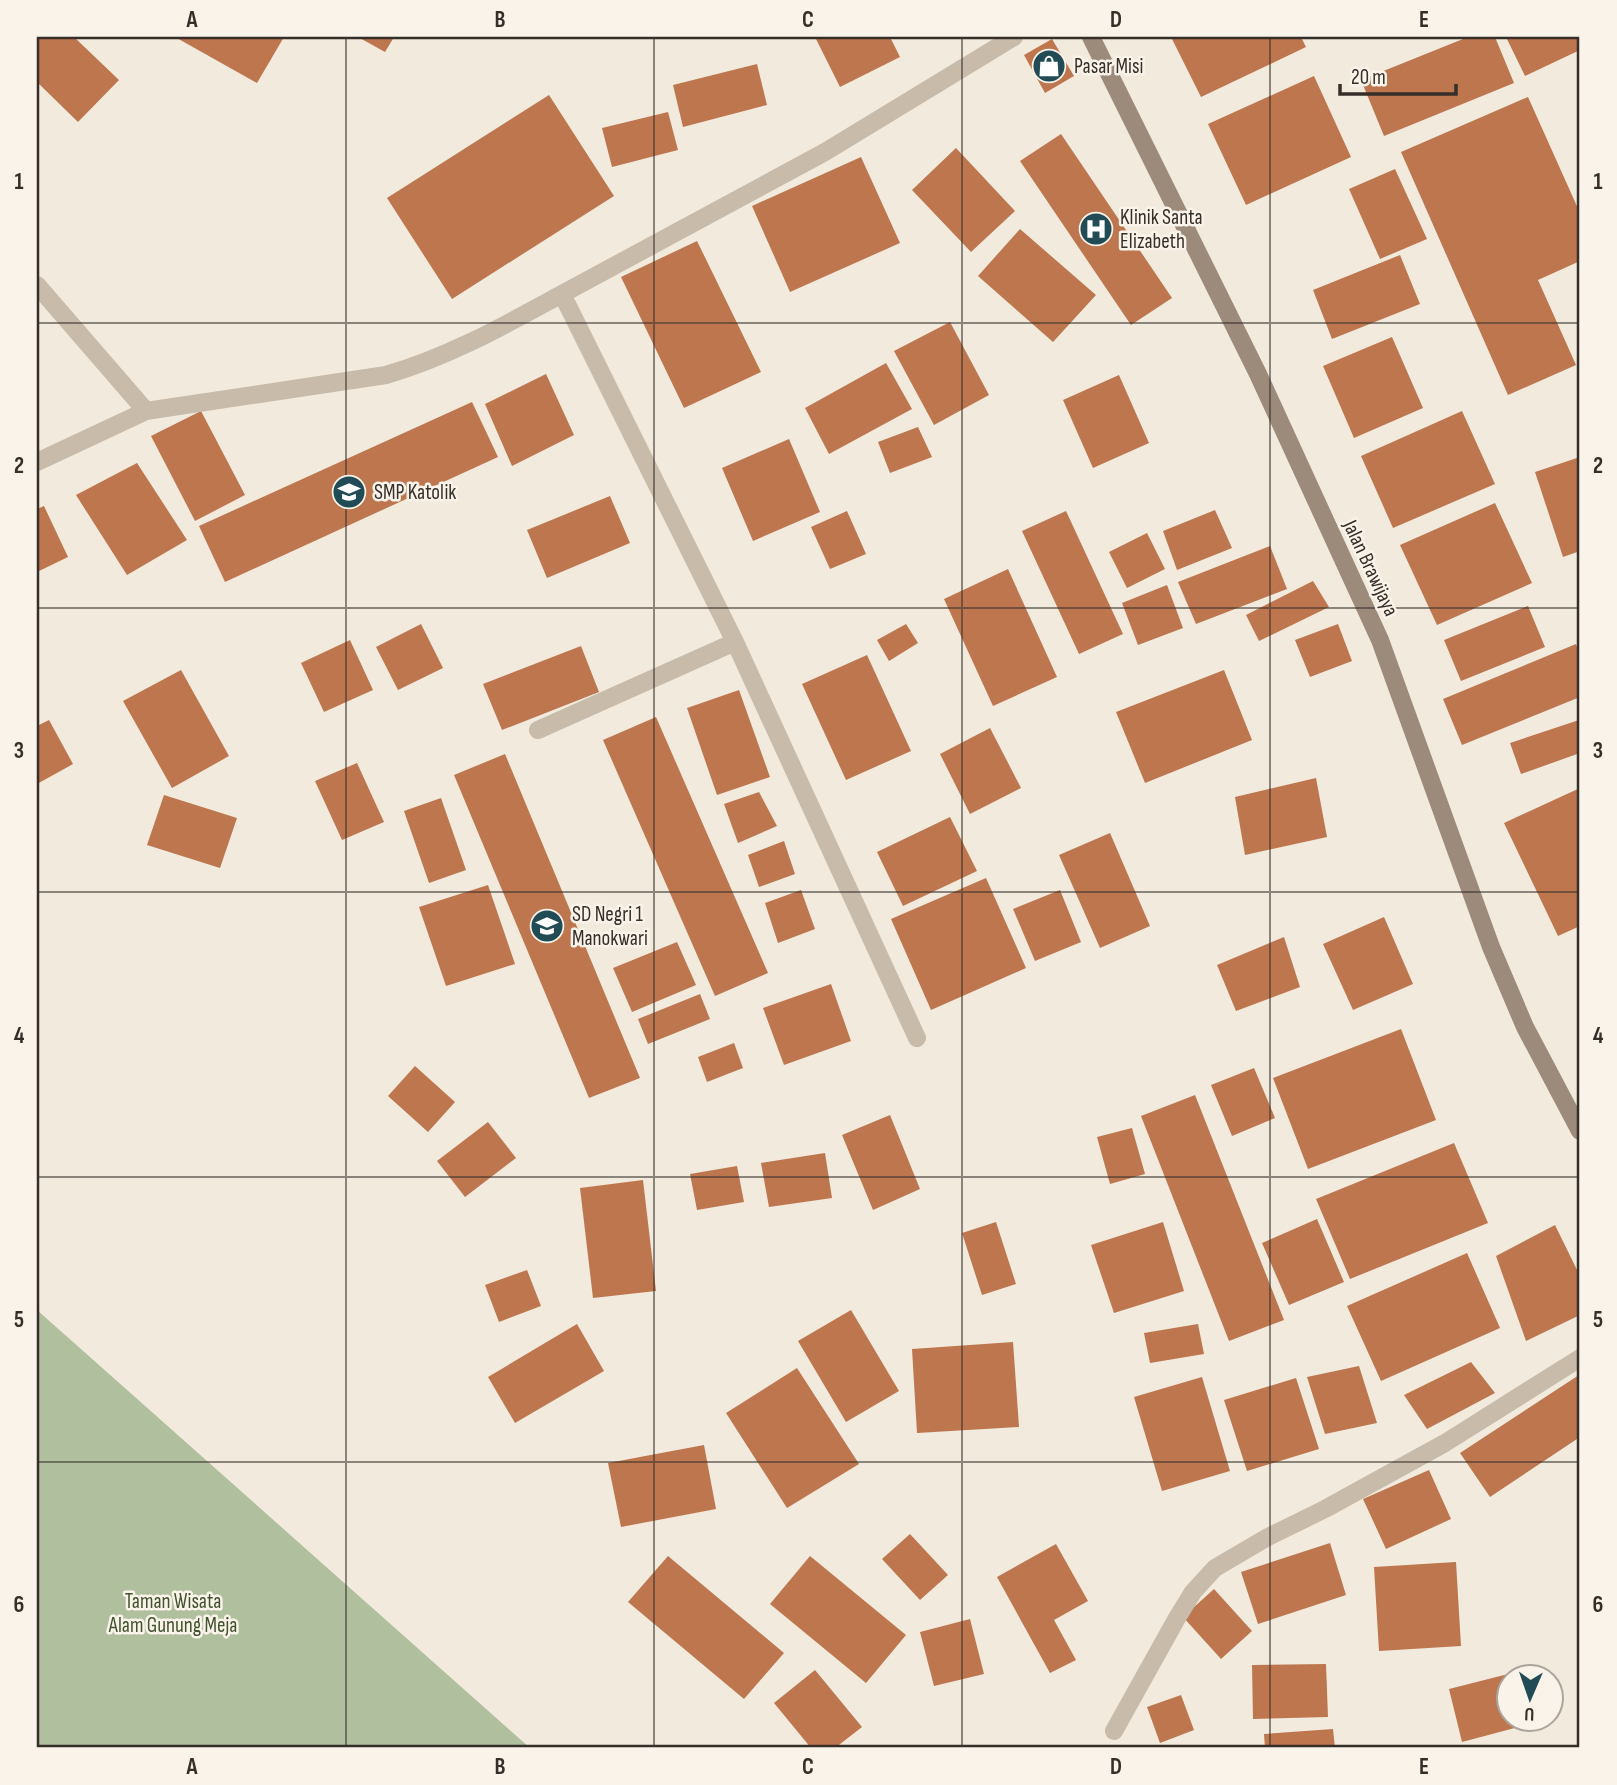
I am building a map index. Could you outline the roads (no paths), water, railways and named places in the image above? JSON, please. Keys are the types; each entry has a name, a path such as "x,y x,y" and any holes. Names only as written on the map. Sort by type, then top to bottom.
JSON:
{"street":[{"path":"37,462 146,411 386,375 423,365 477,340 825,152 1014,37"},
{"name":"Jalan Brawijaya","path":"1091,37 1258,374 1380,640 1491,947 1525,1027 1580,1132"},
{"path":"37,285 146,411"},
{"path":"562,294 735,642 917,1038"},
{"path":"538,730 735,642"},
{"path":"1114,1731 1193,1592 1215,1568 1444,1443 1580,1358"}],"place":[{"name":"Pasar Misi","path":"1049,66"},
{"name":"Klinik Santa Elizabeth","path":"1096,229"},
{"name":"SMP Katolik","path":"349,492"},
{"name":"SD Negri 1 Manokwari","path":"547,926"}],"park label":[{"name":"Taman Wisata Alam Gunung Meja","path":"173,1613"}]}
